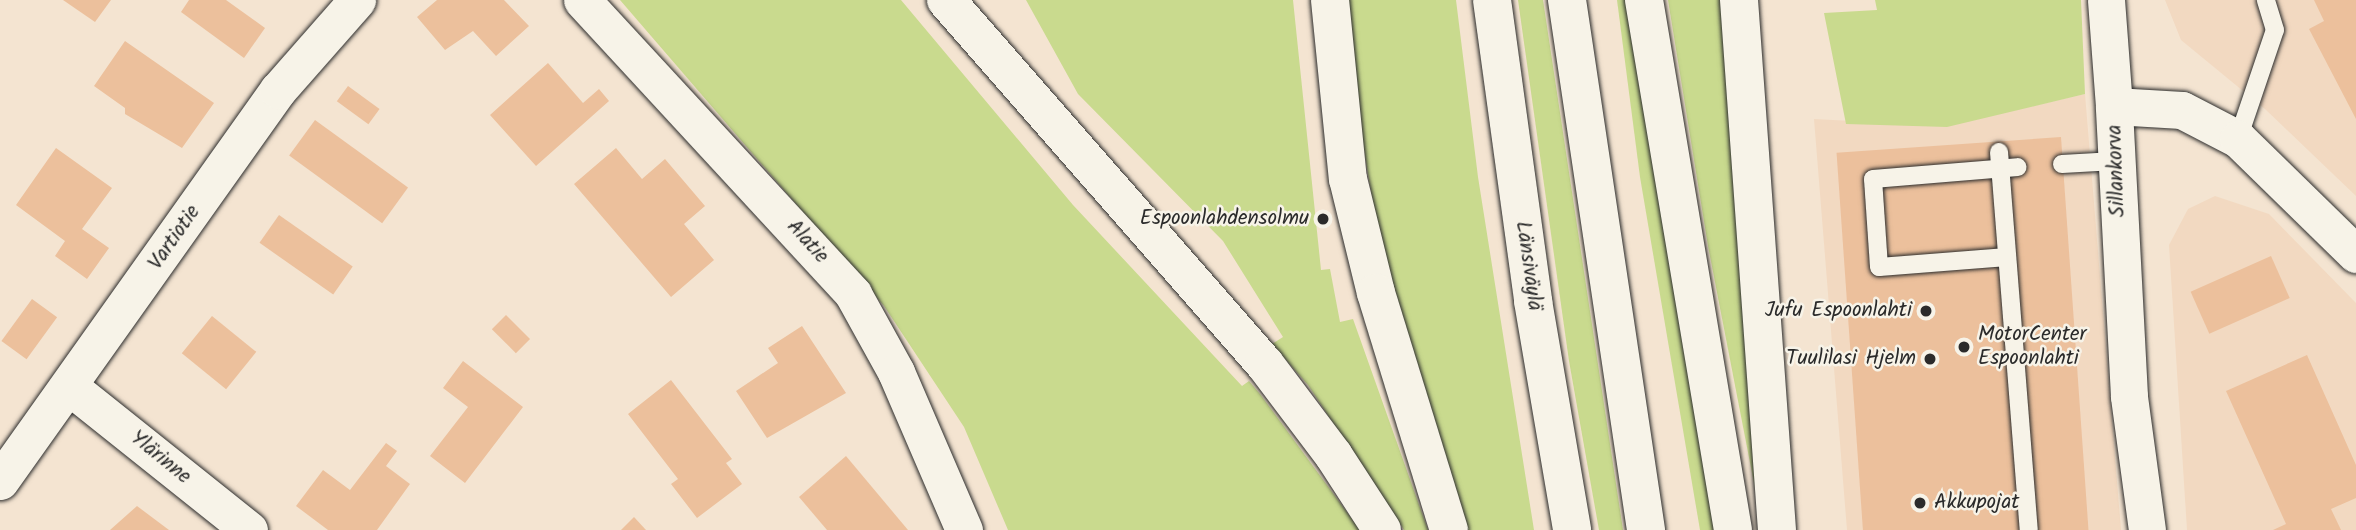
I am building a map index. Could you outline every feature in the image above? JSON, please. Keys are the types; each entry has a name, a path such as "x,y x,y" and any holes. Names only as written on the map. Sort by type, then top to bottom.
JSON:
{"highway":[{"path":"946,0 1264,362 1334,456 1382,530"},
{"path":"1330,0 1348,179 1376,293 1449,530"},
{"name":"Länsiväylä","path":"1492,0 1533,301 1572,530"},
{"path":"1567,0 1646,530"},
{"path":"1644,0 1733,530"},
{"path":"1739,0 1777,530"}],"street":[{"name":"Vartiotie","path":"0,481 70,387 278,90 356,0"},
{"name":"Alatie","path":"582,0 853,294 896,372 964,530"},
{"path":"2106,0 2114,106"},
{"name":"Sillankorva","path":"2147,530 2129,396 2114,106 2182,110 2238,139 2356,254"},
{"name":"Ylärinne","path":"70,387 249,530"}],"lane":[{"path":"2238,139 2275,30 2266,0"},
{"path":"2007,257 1880,267 1873,179 1999,160 2018,167"},
{"path":"1999,160 2029,530"},
{"path":"2062,164 2115,161"}],"shaded area":[{"path":"2165,0 2356,0 2356,196 2265,109 2181,40"},
{"name":"MotorCenter Espoonlahti","path":"2085,94 2121,530 1847,530 1814,119 1947,126"},
{"path":"2215,196 2269,214 2356,303 2356,530 2187,530 2169,245 2188,209"}],"green space":[{"path":"620,0 901,0 1073,205 1242,386 1249,381 1360,530 1008,530 964,427 884,306"},
{"path":"1026,0 1293,0 1321,270 1330,269 1340,322 1353,319 1428,530 1404,530 1308,385 1272,344 1283,337 1223,241 1078,94"},
{"path":"1347,0 1456,0 1478,177 1534,530 1465,530 1378,234 1353,83"},
{"path":"1518,0 1543,0 1623,530 1599,530 1569,361"},
{"path":"1617,0 1633,0 1720,530 1700,530 1640,177"},
{"path":"1668,0 1723,0 1759,509 1708,246"},
{"path":"1875,0 2081,0 2085,94 1947,127 1846,124 1824,13 1877,10"}],"building":[{"path":"63,0 111,0 95,22"},
{"path":"189,0 226,0 265,28 244,58 181,12"},
{"path":"437,0 504,0 529,26 496,56 473,31 445,50 417,17"},
{"path":"2314,0 2356,0 2356,119 2309,29 2324,21"},
{"path":"125,41 214,103 182,148 125,114 125,108 94,86"},
{"path":"548,63 583,103 599,89 609,101 536,166 490,115"},
{"path":"348,86 380,109 368,124 337,101"},
{"path":"315,120 408,188 382,223 289,156"},
{"name":"MotorCenter Espoonlahti","path":"2061,137 2088,530 1863,530 1837,153"},
{"path":"56,148 112,188 82,229 109,248 87,279 55,256 65,241 16,205"},
{"path":"616,148 642,179 665,159 705,206 684,224 714,260 671,297 574,184"},
{"path":"279,215 353,267 333,294 259,243"},
{"path":"2271,256 2290,298 2209,334 2191,292"},
{"path":"32,299 57,317 27,359 1,341"},
{"path":"506,315 530,339 516,353 492,329"},
{"path":"212,316 256,352 226,389 182,353"},
{"path":"802,326 846,393 767,438 736,391 778,363 768,348"},
{"path":"2307,355 2356,465 2356,498 2331,509 2341,530 2273,530 2286,524 2226,391"},
{"path":"463,361 523,407 465,483 430,456 468,407 443,388"},
{"path":"671,380 732,459 726,463 742,484 697,518 671,484 678,479 628,414"},
{"path":"386,443 397,451 386,466 410,484 377,530 328,530 296,506 323,470 350,490"},
{"path":"846,456 908,530 827,530 799,497"},
{"path":"137,506 169,530 110,530"},
{"path":"634,517 646,530 621,530"}],"place":[{"name":"Espoonlahdensolmu","path":"1323,219"},
{"name":"Jufu Espoonlahti","path":"1926,311"},
{"name":"MotorCenter Espoonlahti","path":"1964,347"},
{"name":"Tuulilasi Hjelm","path":"1930,359"},
{"name":"Akkupojat","path":"1920,503"}]}
